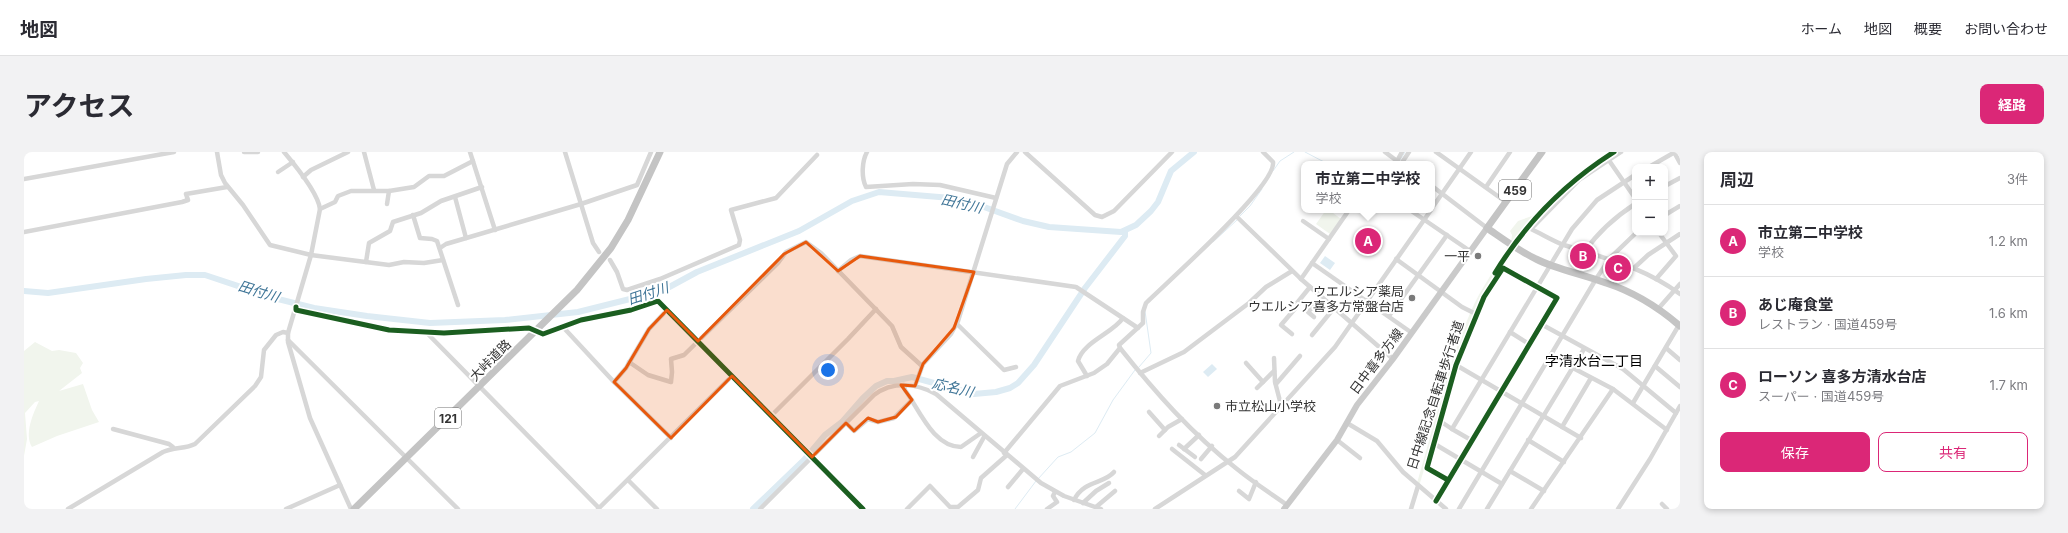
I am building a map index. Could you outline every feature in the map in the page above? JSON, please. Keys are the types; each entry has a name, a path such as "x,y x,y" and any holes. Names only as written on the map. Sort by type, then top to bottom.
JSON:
{"highway":[{"name":"大峠道路","path":"353,509 566,302 602,260 622,230 641,196 660,152"},
{"name":"459","path":"1487,228 1542,152"},
{"path":"1487,228 1525,253 1550,265 1596,279 1636,295 1680,325"}],"main road":[{"name":"日中喜多方線","path":"1285,507 1337,440 1357,404 1393,359 1487,228"}],"street":[{"path":"24,179 174,152"},
{"path":"217,152 222,177 227,187 243,205 270,245 311,255 391,265 404,262 424,263 443,260"},
{"path":"244,152 258,152"},
{"path":"284,152 293,162 319,203 320,209 311,255 288,333 288,340 310,418 353,509"},
{"path":"302,177 311,170 348,152"},
{"path":"364,152 374,190"},
{"path":"470,152 495,230"},
{"path":"565,152 593,243 599,252"},
{"path":"440,248 466,238 581,204 637,185 651,152"},
{"path":"867,152 864,162 863,176 866,187 913,184 940,185 996,200"},
{"path":"916,384 922,366 956,324 974,272 1007,164 1017,152"},
{"path":"1025,152 1095,215 1102,217 1114,211 1172,152"},
{"path":"907,509 930,486 950,507 958,507 978,490 981,478 1005,454 1060,386 1094,373 1107,364 1120,348 1119,345 1143,323 1143,312 1146,303 1236,216 1255,193 1273,168 1273,162 1263,152"},
{"path":"1385,152 1397,161"},
{"path":"1402,161 1409,152"},
{"path":"1436,152 1506,202"},
{"path":"1435,203 1471,152"},
{"path":"1486,187 1510,152"},
{"path":"1620,152 1579,180 1531,229 1563,244 1610,258 1634,268 1656,279 1680,294"},
{"path":"1654,164 1674,152 1680,163"},
{"path":"610,260 617,272 622,289 627,290 650,283 738,245 741,242 731,210 776,198 817,155"},
{"path":"1608,160 1632,194"},
{"path":"320,209 335,202 338,196 345,193 414,188 429,176 444,176 473,161"},
{"path":"278,172 293,162"},
{"path":"1452,429 1563,244 1590,207 1604,195 1632,177"},
{"path":"1668,184 1680,178"},
{"path":"24,232 182,202 188,200 186,194 227,187"},
{"path":"366,262 370,242 390,231 393,222 413,215 441,201 482,187"},
{"path":"1435,188 1487,228"},
{"path":"388,191 388,204"},
{"path":"455,197 466,238"},
{"path":"1585,251 1608,224 1632,206"},
{"path":"1668,213 1680,206"},
{"path":"1301,279 1347,213"},
{"path":"1414,213 1470,251"},
{"path":"1155,509 1206,475 1229,462 1335,348 1366,301 1428,213"},
{"path":"413,215 420,238 434,239 440,248 458,305"},
{"path":"1236,216 1292,271 1393,359"},
{"path":"1303,221 1329,239"},
{"path":"1634,268 1648,255 1680,234"},
{"path":"1389,316 1447,235"},
{"path":"1459,509 1596,279 1610,258 1633,236"},
{"path":"1656,279 1678,257 1662,236"},
{"path":"629,362 648,375 670,382 672,374 671,359 682,357 780,261 784,254 797,245 809,243 892,326 902,347 922,366"},
{"path":"838,271 852,260 860,256 1076,287 1138,328"},
{"path":"1396,259 1462,307 1476,314"},
{"path":"1312,263 1412,332"},
{"path":"1436,501 1557,298 1503,268 1484,297 1456,365 1426,468 1448,480"},
{"path":"1140,373 1184,352 1249,303 1266,287 1292,271"},
{"path":"1658,309 1680,284"},
{"path":"1292,334 1281,325 1299,304 1297,303 1310,287"},
{"path":"1314,317 1308,312 1322,297"},
{"path":"296,308 390,330 444,334 529,328 539,329 546,334 581,320 631,310 656,301 660,302 862,509"},
{"path":"1312,335 1334,308"},
{"path":"771,416 876,309"},
{"path":"614,382 629,362 649,329 667,310"},
{"path":"1087,376 1078,361 1079,356 1098,338 1114,328 1123,318"},
{"path":"956,324 1004,370 1016,367"},
{"path":"1541,324 1562,337 1623,369 1676,413"},
{"path":"1633,403 1680,325"},
{"path":"563,327 614,382 671,438"},
{"path":"113,429 169,444 173,447 183,448 195,444 255,386 261,377 264,350 276,335 283,332 288,333"},
{"path":"426,332 598,509 732,376"},
{"path":"1510,332 1529,344"},
{"path":"288,340 458,509"},
{"path":"1120,348 1164,402 1229,462 1256,482 1285,507"},
{"path":"1666,348 1680,360"},
{"path":"1487,509 1584,349"},
{"path":"1276,384 1300,356"},
{"path":"1274,358 1274,371 1281,405"},
{"path":"1246,364 1263,382"},
{"path":"1456,365 1581,438"},
{"path":"1655,366 1680,387"},
{"path":"1573,368 1613,389 1667,430"},
{"path":"1257,388 1274,371"},
{"path":"1562,427 1591,378"},
{"path":"760,509 878,392 891,386 916,384 936,394 1023,469 1056,492 1101,509"},
{"path":"904,385 905,390 924,421 940,438 947,443 961,447 982,435"},
{"path":"1531,509 1581,438 1613,389"},
{"path":"846,423 854,431 868,419 878,422 894,418 912,400"},
{"path":"1618,509 1667,430 1680,406"},
{"path":"1149,412 1164,430"},
{"path":"1159,436 1164,430 1182,419"},
{"path":"1440,421 1471,440"},
{"path":"1347,423 1377,441 1391,460 1418,486 1446,509"},
{"path":"973,457 982,435"},
{"path":"1184,449 1199,435"},
{"path":"1337,440 1360,458"},
{"path":"1528,440 1564,462"},
{"path":"1433,443 1502,484"},
{"path":"1179,445 1195,456"},
{"path":"1201,459 1212,446"},
{"path":"71,508 129,471 173,447"},
{"path":"1172,449 1206,475"},
{"path":"1008,486 1023,469"},
{"path":"1510,471 1544,491"},
{"path":"1074,500 1081,491 1093,482 1110,477 1114,472"},
{"path":"628,480 657,509"},
{"path":"1239,492 1249,499 1256,482"},
{"path":"1083,503 1096,491 1109,483"},
{"path":"286,509 340,484"},
{"path":"1411,509 1418,486"},
{"path":"1096,507 1115,491"},
{"path":"1047,509 1056,504 1053,496 1056,492"},
{"path":"1662,504 1667,509"}],"highlighted area":[{"path":"806,242 838,271 860,256 974,272 954,328 923,364 915,386 901,385 912,400 896,417 878,422 868,418 854,431 846,423 812,457 732,376 671,438 614,382 626,368 649,329 667,310 698,341 784,254"}],"shaded area":[{"path":"1607,152 1619,152 1590,172 1563,195 1538,219 1516,246 1511,243 1512,235 1510,231 1518,221 1532,216 1560,189"},
{"path":"1324,213 1333,213 1341,219 1330,234 1316,224"},
{"path":"1507,247 1512,250 1483,298 1458,358 1419,486 1417,483 1435,418 1462,332 1484,286"},
{"path":"1325,256 1335,263 1330,270 1320,263"},
{"path":"35,342 52,351 59,350 76,353 83,363 80,368 82,373 59,391 83,384 92,410 99,422 57,436 32,447 29,430 39,401 35,402 25,413 27,439 24,456 24,351"},
{"path":"1212,364 1217,369 1208,377 1203,372"},
{"path":"1431,414 1435,415 1431,426 1427,421"}],"waterway":[{"name":"田付川","path":"24,291 48,293 146,279 186,275 205,275 274,298 314,308 430,323 505,320 578,312 662,291 697,272 799,231 852,201 879,192 951,198 973,203 1023,221 1049,227 1121,232 1136,225 1151,211 1158,202 1171,171 1194,152"},
{"path":"1273,171 1280,161 1294,152"},
{"path":"1305,152 1322,161"},
{"path":"1400,160 1405,152"},
{"path":"1240,216 1250,206 1262,189"},
{"path":"1213,242 1237,220"},
{"name":"応名川","path":"753,509 804,460 825,435 842,422 863,398 876,386 887,381 912,377 974,394 996,392 1010,388 1018,383 1034,365 1085,288 1125,236 1125,231"},
{"path":"1139,367 1151,353 1145,311"},
{"path":"1038,479 1058,457 1071,452 1095,433 1113,400 1135,370"},
{"path":"1015,509 1036,481"}],"cycle path":[{"path":"1495,273 1519,238 1547,206 1579,177 1614,152"},
{"name":"日中線記念自転車歩行者道","path":"1436,501 1557,298 1503,268 1484,297 1456,365 1427,468 1448,480"},
{"path":"296,307 296,310 389,330 444,333 529,328 543,334 581,320 631,310 658,301 863,509"}],"place":[{"name":"市立第二中学校","path":"1368,241"},
{"name":"一平","path":"1478,256"},
{"name":"あじ庵食堂","path":"1583,256"},
{"name":"ローソン 喜多方清水台店","path":"1618,268"},
{"name":"ウエルシア薬局 ウエルシア喜多方常盤台店","path":"1412,298"},
{"name":"市立松山小学校","path":"1217,406"}],"district":[{"name":"字清水台二丁目","path":"1594,360"}]}
